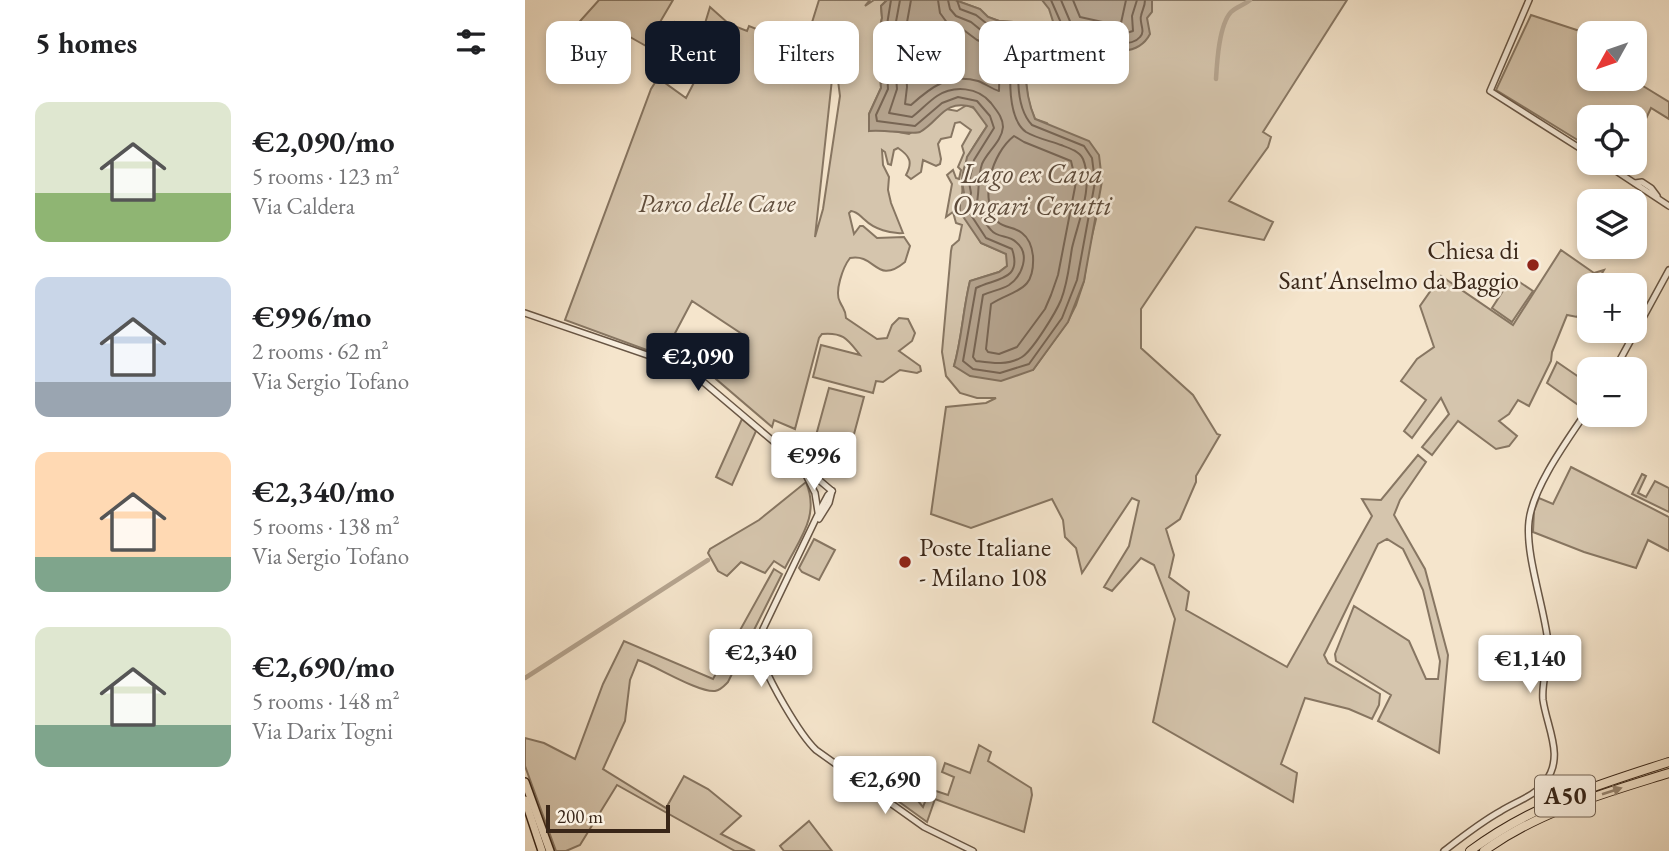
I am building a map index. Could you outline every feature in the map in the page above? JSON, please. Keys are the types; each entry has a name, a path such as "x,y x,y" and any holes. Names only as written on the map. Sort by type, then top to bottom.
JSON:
{"highway":[{"name":"A50","path":"1470,851 1502,829 1560,798 1669,762"},
{"name":"A50","path":"1484,851 1563,808 1669,773"}],"main road":[{"path":"525,782 550,851"},
{"path":"525,800 542,851"}],"street":[{"path":"1529,0 1490,91 1577,146"},
{"path":"1623,175 1669,206"},
{"path":"1622,357 1669,270"},
{"path":"525,313 684,366 832,491"},
{"path":"1444,851 1499,812 1531,794 1550,774 1554,745 1543,692 1549,646 1532,554 1529,521 1535,500 1556,457 1577,426"},
{"path":"797,461 813,487 818,515"},
{"path":"832,491 827,495 763,629 762,657 770,678 807,741 823,756 924,827 973,851"},
{"path":"812,528 827,507 832,491"}],"green space":[{"path":"599,0 673,0 661,21 645,21 645,45 631,38 631,21 580,21"},
{"name":"Parco delle Cave","path":"819,0 870,0 865,6 874,0 887,0 881,6 881,21 873,21 873,84 881,84 881,88 869,114 882,129 909,134 946,109 957,111 967,105 982,116 987,126 970,152 964,167 960,203 981,243 1007,254 1007,266 999,272 970,281 954,366 1033,370 1068,321 1076,305 1084,281 1096,219 1047,123 1035,119 1028,99 1027,84 1129,84 1129,21 999,21 988,17 980,9 955,0 1347,0 1263,132 1271,137 1268,147 1229,201 1273,222 1264,240 1196,227 1141,309 1141,348 1193,395 1220,435 1196,476 1180,519 1166,529 1174,555 1169,577 1189,592 1186,610 1287,667 1372,516 1362,499 1381,500 1418,455 1426,462 1400,500 1394,515 1425,569 1448,655 1439,753 1378,721 1391,695 1336,661 1335,654 1354,606 1409,641 1426,679 1438,679 1440,661 1423,590 1403,549 1387,539 1378,544 1324,655 1328,663 1380,694 1379,705 1372,719 1349,709 1305,698 1281,764 1297,773 1293,802 1153,722 1175,619 1154,565 1141,558 1112,591 1104,587 1129,546 1139,501 1132,498 1082,573 1076,548 1065,537 1063,520 1052,499 971,528 931,514 946,407 986,403 996,398 977,398 960,393 946,376 942,352 951,251 952,246 959,240 962,225 956,223 953,212 946,217 952,184 947,175 953,170 959,179 961,170 958,167 964,153 962,146 971,130 960,122 955,123 951,137 941,139 938,144 940,164 936,166 923,160 921,172 911,179 906,175 910,163 905,154 898,148 894,150 891,165 882,150 883,165 889,177 891,203 903,233 883,230 855,212 849,213 854,234 863,226 877,238 904,237 910,246 905,262 888,271 865,260 850,258 842,273 838,292 846,318 877,339 887,338 892,325 899,318 908,319 915,333 912,341 899,351 920,366 921,371 917,373 900,370 883,382 876,381 873,393 813,377 821,345 860,355 845,338 836,334 822,334 795,429 774,420 772,427 716,379 748,338 692,301 663,356 565,320 651,89 654,84 666,84 686,98 693,84 740,84 740,28 747,31 749,26 754,28 754,84 831,84 815,237 823,209 840,96 838,84 859,84 859,21 812,21"},
{"path":"710,7 726,21 706,21"},
{"path":"1531,15 1577,30 1577,91 1647,91 1647,88 1669,102 1669,119 1651,108 1647,116 1647,105 1577,105 1577,140 1496,90"},
{"path":"1561,250 1594,273 1577,273 1577,317 1567,315 1551,361 1529,406 1518,400 1509,414 1499,421 1517,436 1509,446 1496,449 1458,421 1432,455 1422,447 1449,414 1441,398 1412,438 1404,431 1426,400 1401,381 1417,359 1434,347 1420,306 1441,276 1513,325"},
{"path":"1512,277 1533,291 1512,322 1492,308"},
{"path":"1557,362 1577,376 1577,404 1547,383"},
{"path":"829,388 864,397 847,460 812,450"},
{"path":"742,419 756,431 732,485 716,477"},
{"path":"1571,467 1669,517 1669,551 1648,540 1636,568 1533,532 1534,511 1539,498 1553,504"},
{"path":"1642,474 1646,476 1638,493 1646,497 1655,481 1669,488 1669,512 1632,494"},
{"path":"806,482 810,494 809,516 802,537 785,568 774,561 765,573 741,562 727,576 718,571 708,553 710,549 759,520"},
{"path":"814,539 835,550 819,580 799,568"},
{"path":"774,569 782,574 728,682 721,689 715,691 699,688 638,660 630,680 625,721 603,769 666,808 684,776 708,789 741,816 721,834 755,851 735,851 617,785 580,845 566,851 556,851 525,766 525,738 544,743 575,759 603,684 624,641 713,679"},
{"path":"979,745 991,752 988,761 1031,788 1024,832 935,799 927,822 869,780 870,771 884,760 923,807 930,789 948,795 954,777 942,772 945,763 970,773"},
{"path":"809,821 832,851 784,851 780,846"}],"water":[{"name":"Lago ex Cava Ongari Cerutti","path":"887,0 955,0 980,9 988,17 999,21 979,21 979,84 1026,84 1035,119 1089,141 1099,155 1102,181 1084,281 1068,322 1033,370 1001,381 970,376 954,366 970,281 999,272 1007,266 1006,254 981,243 960,212 967,157 987,126 973,107 963,105 949,108 920,132 869,131 869,114 881,84 965,84 965,21 881,21 881,6"},
{"path":"1042,0 1152,0 1152,12 1147,18 1150,34 1144,42 1129,50 1129,21 1053,21"}],"waterway":[{"path":"1216,79 1219,44 1227,18 1233,10 1250,0"},
{"path":"525,678 708,560"}],"place":[{"name":"Chiesa di Sant'Anselmo da Baggio","path":"1533,265"},
{"name":"Poste Italiane - Milano 108","path":"905,562"}]}
